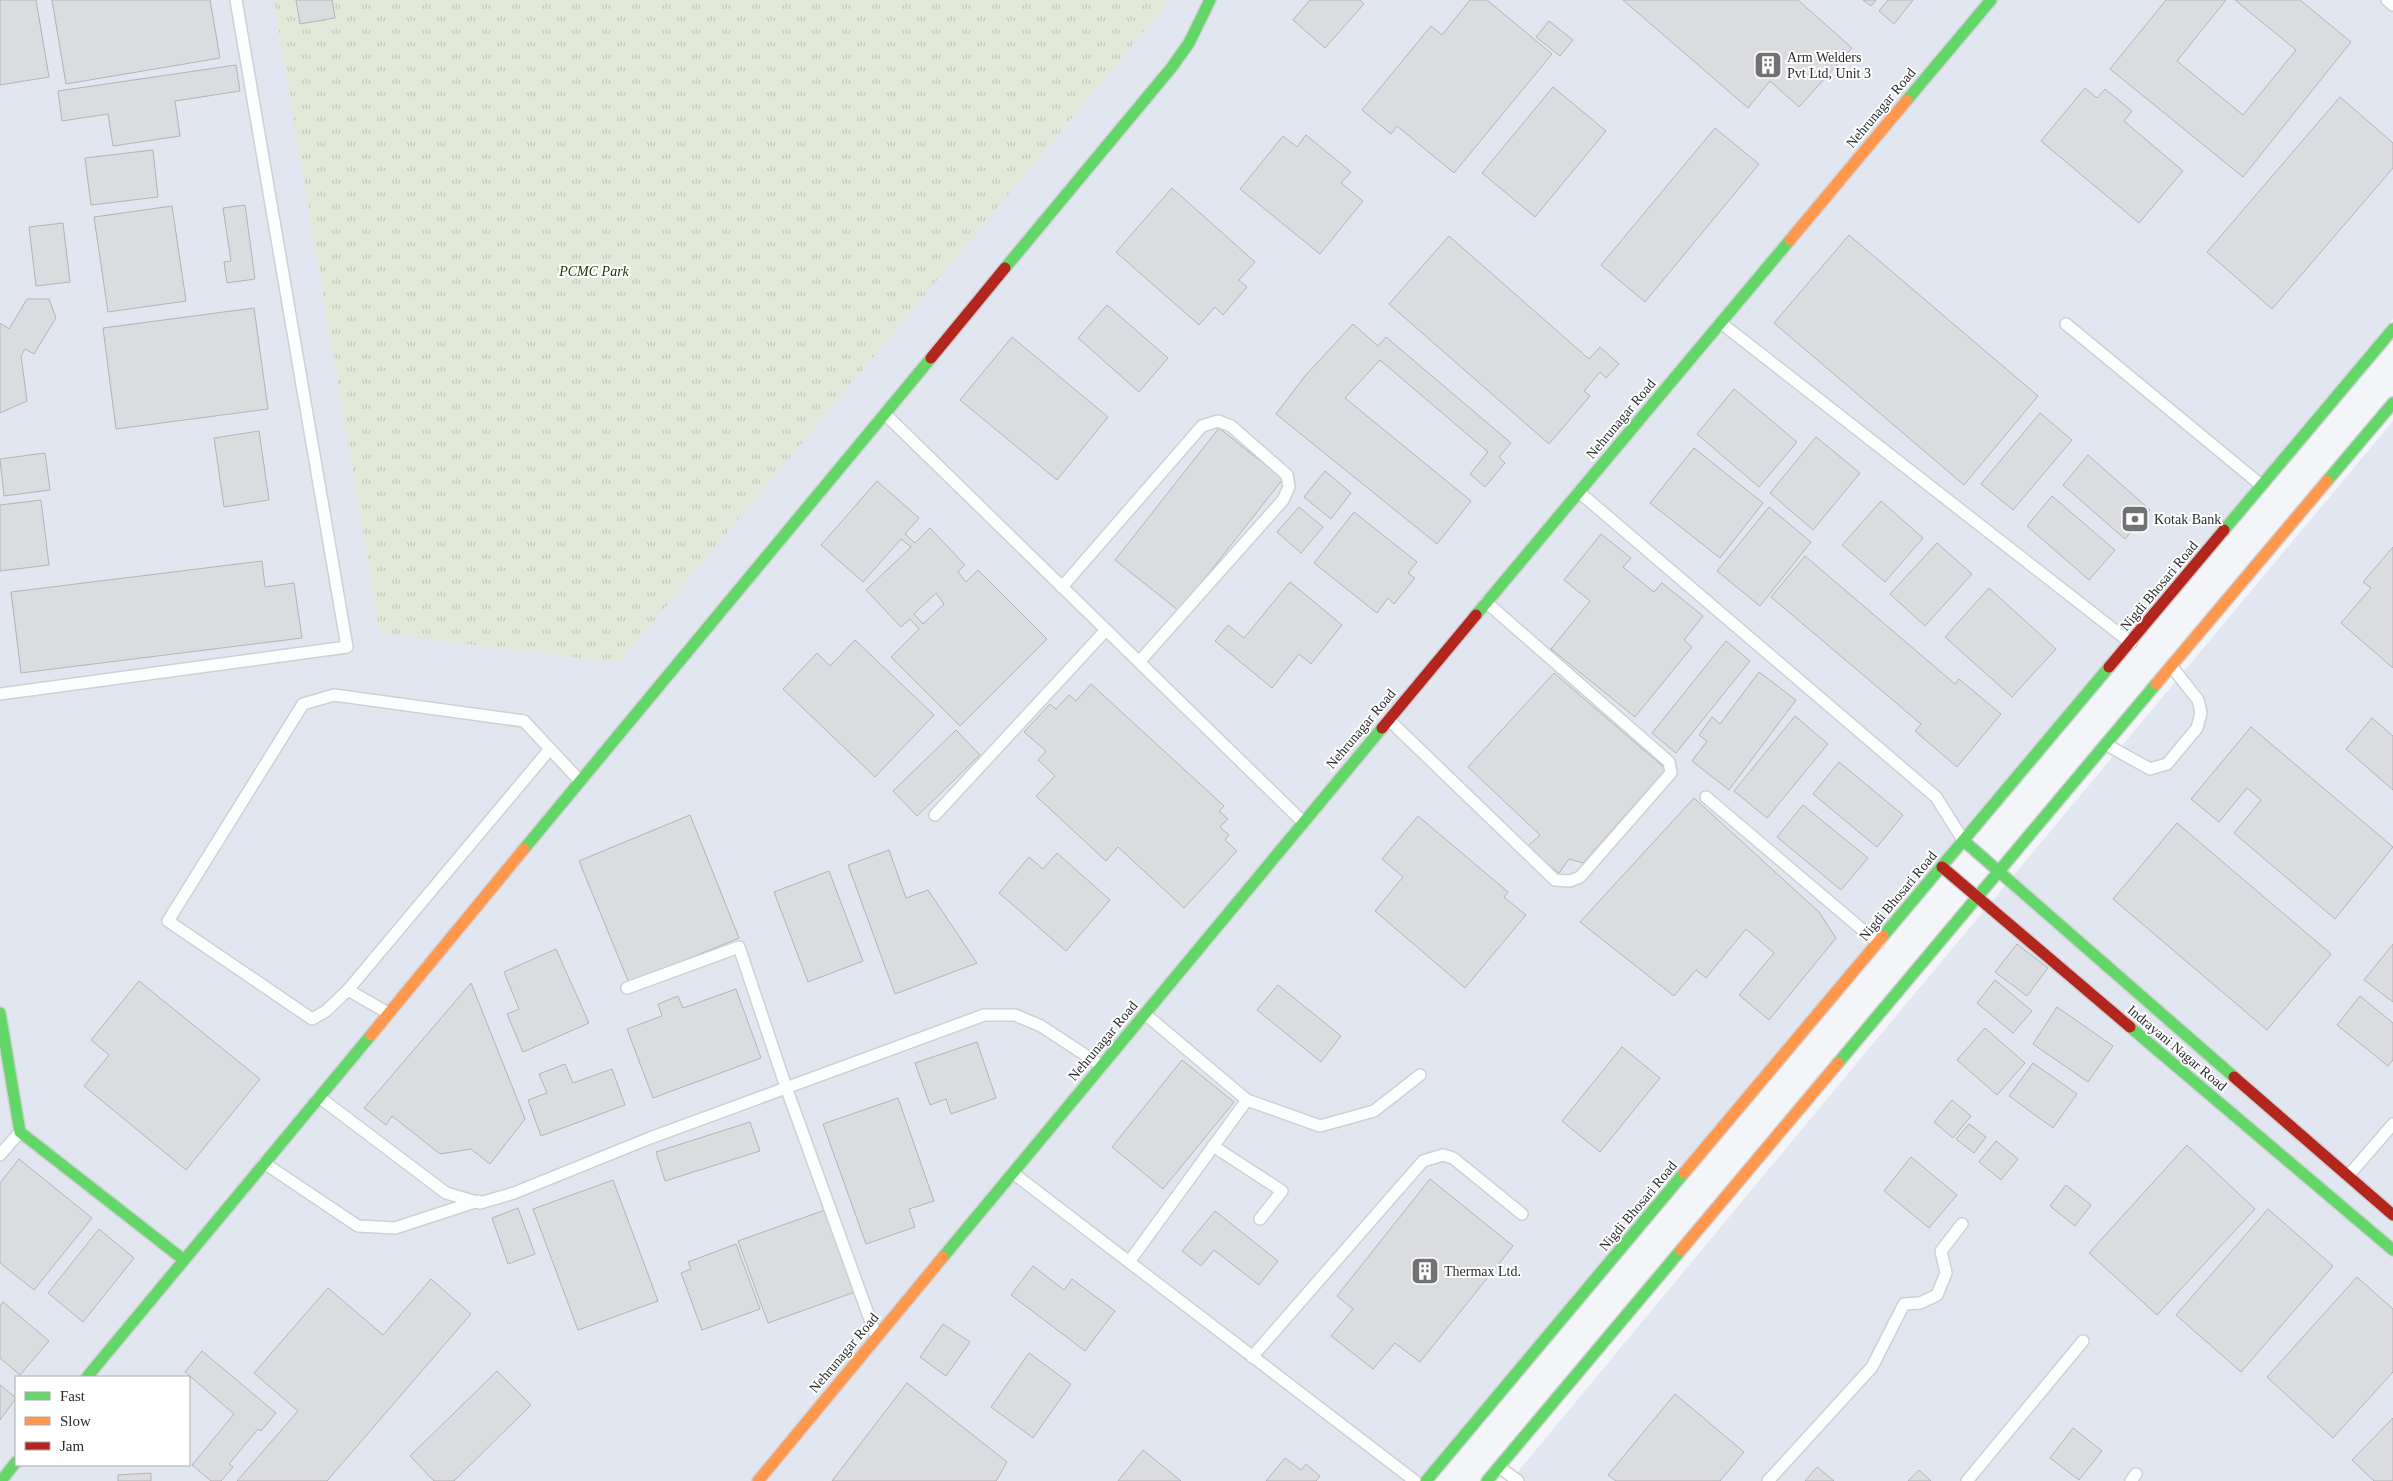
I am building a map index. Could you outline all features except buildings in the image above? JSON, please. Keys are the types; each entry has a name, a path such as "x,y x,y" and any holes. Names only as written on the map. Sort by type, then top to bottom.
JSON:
{"main road":[{"path":"88,1376 1172,67 1188,43 1210,0"},
{"name":"Nehrunagar Road","path":"758,1481 1302,822 1991,0"},
{"name":"Nigdi Bhosari Road","path":"1426,1481 2393,329"},
{"path":"1487,1481 2001,872 2393,403"},
{"name":"Indrayani Nagar Road","path":"1964,841 2001,872 2339,1187 2393,1250"},
{"name":"Indrayani Nagar Road","path":"1942,867 1978,899 2339,1187 2393,1215"},
{"path":"0,1014 5,1078 20,1132 184,1260"},
{"path":"1,1481 15,1463"}],"lane":[{"path":"0,694 347,647 236,0"},
{"path":"2387,0 2393,5"},
{"path":"1720,323 2131,642"},
{"path":"2066,324 2262,485"},
{"path":"885,414 1302,822"},
{"path":"1062,586 1202,426 1218,421 1231,426 1287,475 1289,487 1283,500 1139,662"},
{"path":"1579,492 1936,797 1964,841"},
{"path":"1388,720 1555,880 1570,881 1580,877 1671,773 1669,762 1486,602"},
{"path":"935,815 1106,630"},
{"path":"2107,745 2150,769 2167,764 2197,728 2201,713 2198,700 2172,667"},
{"path":"550,749 348,990 326,1011 312,1019 168,921 303,704 334,696 524,721 550,749 580,782"},
{"path":"1706,797 1878,943"},
{"path":"627,988 739,947 786,1087 876,1338"},
{"path":"348,990 388,1013"},
{"path":"1145,1014 1247,1100 1320,1126 1374,1111 1420,1075"},
{"path":"319,1097 446,1193 480,1203 514,1193 786,1087 984,1015 1015,1015 1041,1026 1102,1066"},
{"path":"1129,1262 1247,1100"},
{"path":"2339,1187 2393,1124"},
{"path":"0,1155 20,1132"},
{"path":"1213,1146 1282,1191 1260,1219"},
{"path":"1252,1357 1423,1161 1443,1155 1453,1158 1522,1214"},
{"path":"264,1163 358,1226 395,1228 478,1201"},
{"path":"1013,1173 1415,1481"},
{"path":"1768,1481 1872,1367 1904,1304 1920,1303 1937,1295 1946,1273 1941,1251 1962,1224"},
{"path":"1967,1481 2083,1341"},
{"path":"1499,1467 1518,1481"}],"shaded area":[{"path":"0,0 2393,0 2393,319 1419,1481 0,1481"},
{"path":"2393,421 2393,1481 1510,1481 1856,1064"}],"green space":[{"name":"PCMC Park","path":"274,0 1166,0 1164,7 619,663 380,633"}],"traffic: fast":[{"path":"1005,268 1172,67 1189,43 1210,0"},
{"path":"1907,100 1991,0"},
{"path":"1476,615 1790,240"},
{"path":"2224,530 2393,329"},
{"path":"524,849 931,358"},
{"path":"2327,481 2393,403"},
{"path":"1883,936 2109,667"},
{"path":"1838,1063 2156,684"},
{"path":"943,1257 1382,728"},
{"path":"1964,841 2234,1077"},
{"path":"0,1013 20,1132 184,1260"},
{"path":"2130,1027 2393,1250"},
{"path":"88,1376 371,1035"},
{"path":"1426,1481 1684,1173"},
{"path":"1487,1481 1681,1250"},
{"path":"1,1481 15,1463"}],"traffic: slow":[{"path":"1790,240 1907,100"},
{"path":"2156,684 2327,481"},
{"path":"371,1035 524,849"},
{"path":"1684,1173 1883,936"},
{"path":"1681,1250 1838,1063"},
{"path":"758,1481 943,1257"}],"traffic: jam":[{"path":"931,358 1005,268"},
{"path":"2109,667 2224,530"},
{"path":"1382,728 1476,615"},
{"path":"1942,867 2130,1027"},
{"path":"2234,1077 2393,1215"}],"place":[{"name":"Arm Welders Pvt Ltd, Unit 3","path":"1768,65"},
{"name":"Kotak Bank","path":"2135,519"},
{"name":"Thermax Ltd.","path":"1425,1271"}]}
